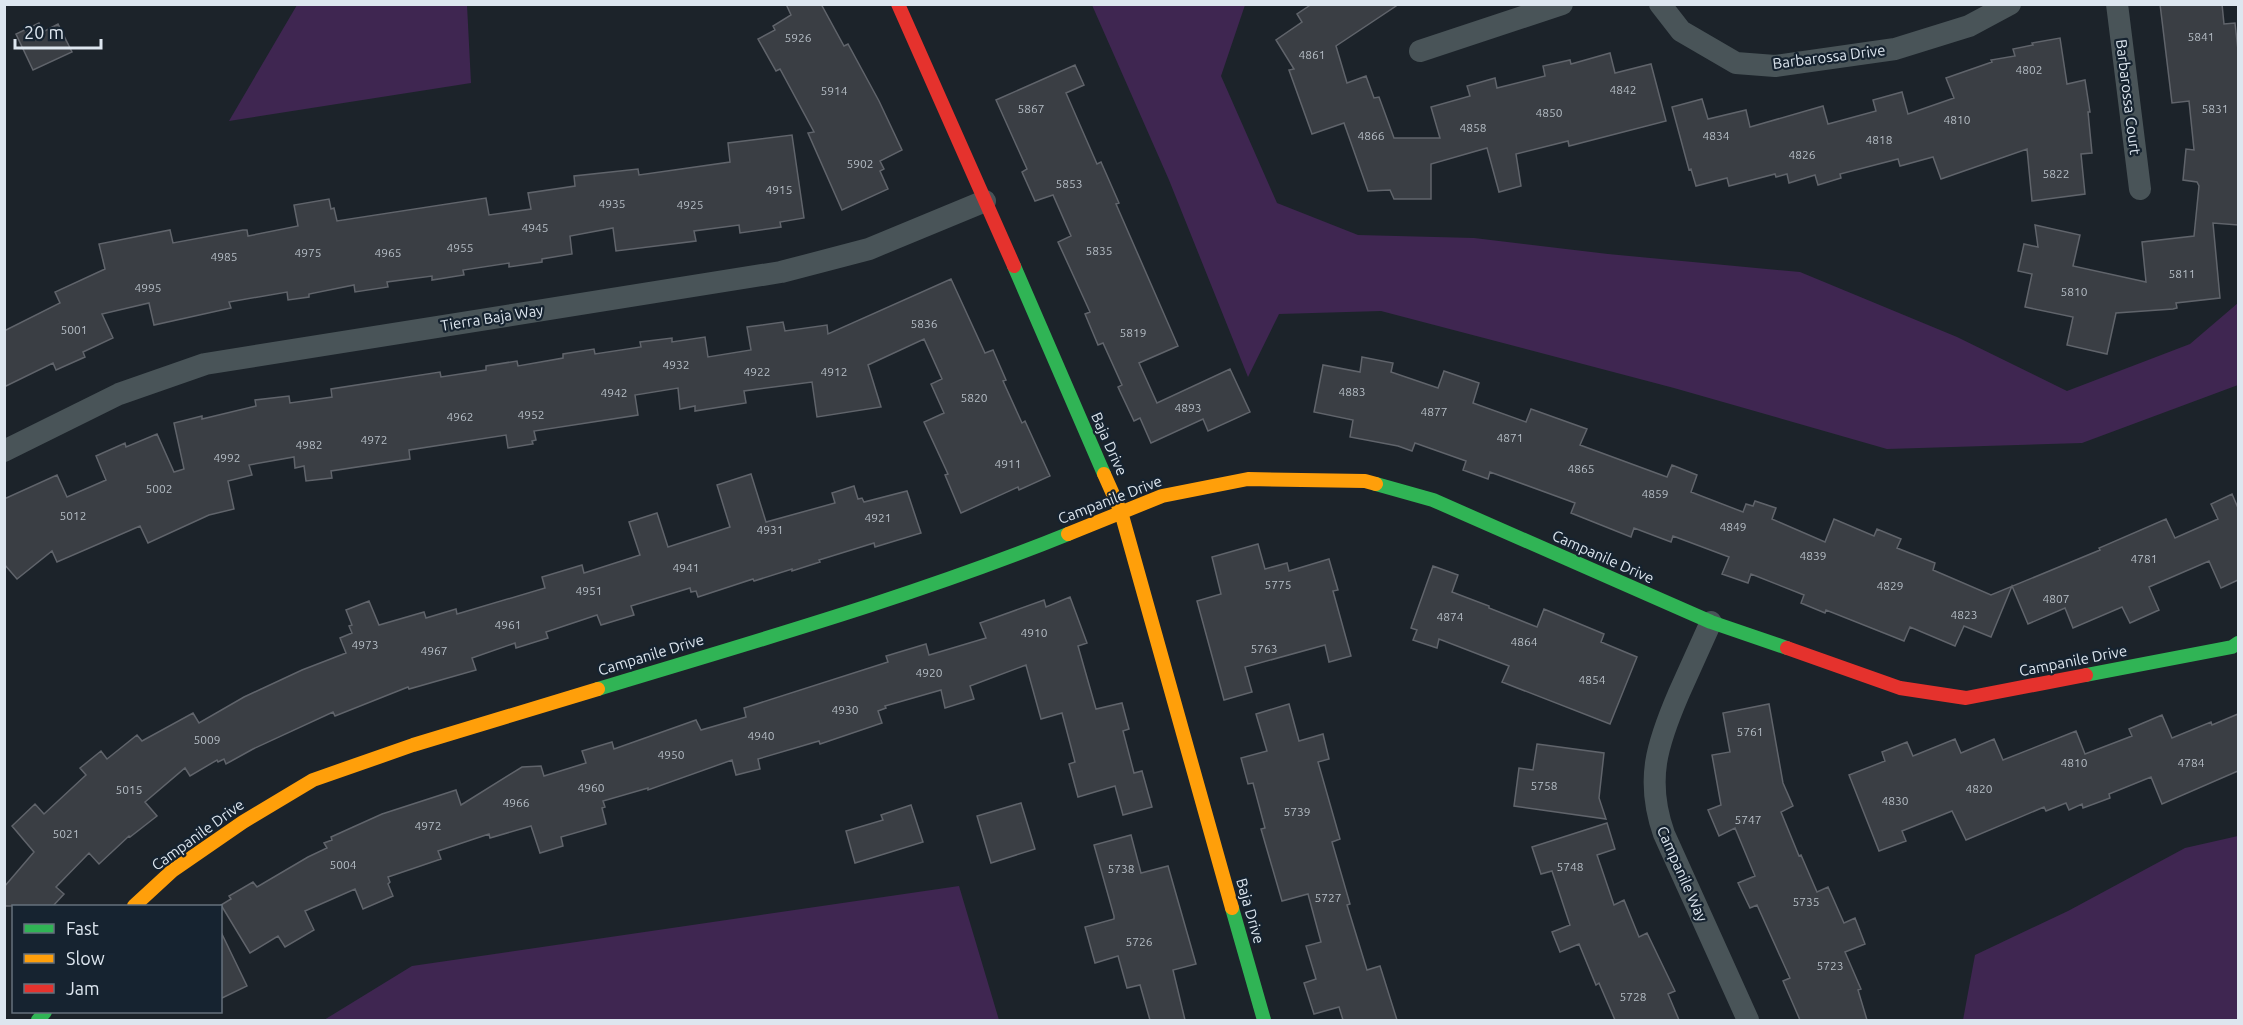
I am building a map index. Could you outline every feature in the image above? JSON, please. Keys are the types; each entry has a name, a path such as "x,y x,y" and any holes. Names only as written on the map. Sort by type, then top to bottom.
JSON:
{"street":[{"name":"Baja Drive","path":"898,4 1121,512 1264,1020"},
{"path":"1420,51 1562,4"},
{"name":"Barbarossa Drive","path":"1660,4 1681,31 1736,63 1774,66 1895,49 1969,26 2010,4"},
{"name":"Barbarossa Court","path":"2117,4 2140,189"},
{"name":"Tierra Baja Way","path":"4,451 119,394 205,364 781,272 869,249 985,201"},
{"name":"Campanile Drive","path":"135,905 172,871 243,822 313,780 413,745 860,609 996,563 1162,496 1248,480 1365,481 1433,500 1711,622 1900,688 1966,698 2238,643"},
{"name":"Campanile Way","path":"1711,622 1664,728 1657,750 1654,794 1657,815 1664,834 1748,1020"}],"shaded area":[{"path":"297,5 467,5 471,83 229,121"},
{"path":"1092,5 1245,5 1221,76 1277,203 1358,235 1474,238 1608,254 1800,272 1957,337 2067,391 2190,344 2238,303 2238,385 2082,443 1887,449 1674,388 1381,311 1279,314 1248,377 1169,180"},
{"path":"2238,836 2238,1020 1963,1020 1975,955 2068,911 2185,848"},
{"path":"959,886 999,1020 324,1020 412,966"}],"building":[{"path":"786,4 821,4 844,46 848,44 902,150 880,161 884,169 880,171 888,189 842,210 808,133 814,132 780,69 776,71 758,39 775,30 773,26 791,15"},
{"path":"1312,4 1399,4 1336,46 1347,83 1366,76 1374,98 1379,97 1394,138 1440,138 1431,107 1470,96 1467,86 1495,78 1497,88 1545,76 1543,66 1570,60 1571,64 1610,53 1615,73 1651,64 1666,121 1569,146 1568,141 1516,154 1521,186 1499,192 1487,148 1431,164 1431,199 1394,199 1390,190 1368,191 1344,123 1312,134 1289,70 1294,69 1276,40 1302,22 1297,14"},
{"path":"2160,4 2222,4 2224,24 2235,23 2238,50 2238,225 2213,223 2220,298 2176,303 2177,308 2173,309 2116,313 2107,354 2067,345 2073,317 2025,307 2032,274 2018,271 2024,244 2038,247 2035,225 2080,235 2073,266 2146,282 2142,242 2194,236 2199,186 2197,182 2183,180 2186,149 2194,150 2189,101 2172,103"},
{"path":"39,23 43,32 58,24 72,52 33,70 16,34"},
{"path":"2060,38 2067,84 2085,80 2090,112 2088,112 2092,153 2081,154 2085,194 2032,201 2027,149 1941,179 1933,157 1900,166 1898,159 1840,174 1841,178 1818,185 1815,175 1789,183 1787,174 1776,177 1775,174 1729,186 1727,178 1696,186 1691,169 1689,170 1672,107 1702,99 1708,119 1746,110 1750,127 1823,106 1828,124 1876,111 1873,100 1902,92 1908,114 1954,98 1946,78 1992,62 1991,60 2015,56 2013,49"},
{"path":"1075,65 1084,85 1066,93 1097,164 1101,162 1119,203 1116,204 1178,346 1139,363 1157,403 1230,369 1250,412 1208,431 1203,419 1151,443 1140,418 1134,421 1118,387 1122,385 1103,343 1098,345 1085,314 1090,312 1058,242 1071,236 1053,195 1035,201 1022,172 1027,169 996,100"},
{"path":"792,135 804,218 780,222 781,227 740,233 739,225 694,231 696,241 616,251 613,228 570,236 572,254 542,259 542,262 509,267 509,263 463,270 464,275 432,280 432,276 387,282 388,287 355,292 354,285 288,300 287,292 229,302 231,308 154,325 149,303 102,314 113,338 83,352 85,357 56,370 53,363 4,387 4,331 60,303 55,292 105,269 99,244 170,230 173,243 243,230 247,230 248,236 298,226 294,205 329,199 337,221 486,198 489,215 531,209 528,193 575,186 574,176 638,169 639,175 730,162 728,143"},
{"path":"951,279 985,353 993,350 1006,380 1003,381 1022,423 1025,421 1050,476 1019,490 1018,487 961,513 945,475 948,474 924,422 944,413 931,384 942,379 924,339 868,365 881,407 817,417 812,382 744,391 746,403 695,411 695,406 680,409 678,388 635,395 638,415 534,431 536,440 532,441 533,444 508,448 506,435 409,450 410,459 331,471 332,478 306,481 304,466 295,468 294,457 249,465 252,475 228,481 234,509 209,515 148,543 140,526 57,562 52,551 17,579 4,564 4,499 57,475 67,497 106,480 96,456 125,443 126,447 157,434 174,472 184,469 174,423 256,406 255,400 289,396 290,403 332,397 331,389 440,372 441,377 486,370 486,366 517,361 518,366 563,358 563,354 594,349 595,354 641,347 640,342 672,338 672,342 705,337 708,357 751,350 747,327 783,322 785,331 827,325 828,334"},
{"path":"1362,357 1393,363 1391,372 1438,388 1444,371 1479,383 1473,403 1526,422 1531,409 1587,429 1580,445 1667,477 1672,465 1697,475 1691,492 1743,512 1746,504 1753,506 1755,501 1776,508 1772,519 1825,542 1834,519 1874,536 1877,529 1901,539 1897,548 1935,563 1933,570 1991,595 2012,586 1991,637 1964,626 1955,646 1910,627 1904,641 1826,610 1825,613 1801,603 1804,595 1751,574 1748,583 1722,574 1729,557 1673,536 1671,542 1634,528 1631,537 1571,513 1575,503 1490,472 1488,479 1463,470 1466,461 1415,443 1412,451 1350,437 1353,420 1314,412 1323,365 1360,372"},
{"path":"751,474 766,522 835,503 832,493 854,486 858,499 862,498 864,502 907,491 921,533 875,547 874,543 792,571 792,569 754,581 753,579 698,597 696,591 691,592 690,588 631,606 634,615 601,625 597,615 546,632 548,638 516,648 515,643 472,658 476,670 409,689 408,687 335,716 333,712 226,764 224,759 218,762 217,760 190,776 185,768 145,802 157,816 129,836 99,864 89,853 56,887 64,894 54,905 4,906 4,887 34,852 12,826 35,804 44,814 86,775 80,768 101,751 107,759 137,735 142,741 193,713 199,723 244,697 302,670 346,653 340,638 352,633 349,626 352,625 346,610 369,601 379,625 424,612 426,618 456,609 457,614 545,588 542,577 582,565 584,573 640,555 629,522 657,513 668,547 730,527 717,485"},
{"path":"2232,494 2238,508 2238,580 2221,588 2209,561 2149,587 2159,610 2130,623 2122,607 2073,628 2065,608 2028,624 2012,586 2100,550 2099,548 2166,519 2175,538 2218,519 2211,504"},
{"path":"1258,544 1265,569 1287,563 1289,571 1329,559 1338,590 1333,591 1351,656 1329,662 1325,645 1245,667 1252,692 1224,700 1197,601 1221,594 1212,557"},
{"path":"1433,566 1458,575 1452,592 1537,627 1544,609 1604,634 1601,642 1637,657 1610,724 1502,682 1509,666 1439,639 1437,648 1413,640 1417,630 1411,628"},
{"path":"1070,597 1087,643 1078,646 1096,709 1122,703 1129,729 1123,731 1134,773 1142,771 1152,807 1123,815 1115,786 1078,797 1069,764 1075,762 1062,713 1041,719 1026,665 970,686 974,699 945,708 941,690 885,706 886,708 878,711 882,723 820,744 819,741 758,759 760,769 736,775 732,760 648,790 648,788 603,801 605,807 602,808 606,824 561,837 563,846 540,853 531,826 490,838 489,834 438,851 441,859 388,877 393,896 363,909 355,889 305,911 314,930 285,947 278,936 250,953 221,905 231,899 229,896 253,882 257,887 327,848 324,843 332,840 331,837 382,814 456,790 461,805 522,767 541,766 544,776 586,763 582,751 612,742 614,749 696,720 701,730 746,717 744,708 888,662 886,656 926,644 929,655 986,638 980,623 1044,600 1046,607"},
{"path":"1289,704 1299,741 1323,734 1329,759 1318,762 1340,839 1332,842 1350,904 1347,905 1367,970 1380,966 1397,1020 1343,1020 1339,1007 1314,1014 1304,983 1316,979 1306,946 1321,942 1308,894 1282,901 1261,829 1265,828 1253,783 1248,784 1241,758 1267,751 1256,714"},
{"path":"1769,704 1783,783 1793,806 1781,812 1817,892 1828,887 1844,923 1855,918 1865,944 1845,952 1861,989 1858,990 1867,1020 1800,1020 1783,981 1790,978 1757,905 1750,908 1738,883 1755,876 1735,828 1719,836 1708,810 1721,805 1712,755 1730,752 1723,713"},
{"path":"2238,714 2238,771 2162,804 2151,777 2109,794 2110,798 2083,808 2082,804 2069,810 2066,803 2046,811 2044,807 1966,840 1952,811 1902,831 1906,841 1879,851 1849,775 1885,761 1882,752 1907,742 1913,756 1955,739 1961,753 1994,739 2003,760 2076,731 2085,754 2132,736 2129,729 2162,715 2172,738"},
{"path":"1537,744 1604,753 1599,798 1606,819 1514,806 1519,768 1533,770"},
{"path":"1021,803 1035,849 991,863 977,816"},
{"path":"911,805 923,842 855,863 846,831 883,820 881,815"},
{"path":"1607,823 1615,849 1597,855 1614,905 1624,900 1639,937 1647,933 1675,991 1668,994 1679,1020 1615,1020 1599,983 1596,985 1579,944 1560,952 1552,932 1570,925 1552,871 1541,874 1532,847"},
{"path":"1131,835 1141,873 1168,866 1196,964 1173,970 1185,1020 1150,1020 1140,985 1127,988 1118,956 1095,963 1085,927 1114,919 1114,916 1094,845"},
{"path":"222,934 247,986 222,998"}],"traffic: fast":[{"path":"1014,266 1104,474"},
{"path":"1376,484 1433,500 1711,622 1787,648"},
{"path":"598,689 894,598 1068,534"},
{"path":"2086,675 2232,647 2238,643"},
{"path":"1232,908 1264,1020"},
{"path":"38,1020 44,1013"}],"traffic: slow":[{"path":"1104,474 1121,512 1232,908"},
{"path":"1068,534 1162,496 1248,479 1365,481 1376,484"},
{"path":"135,905 172,871 243,822 313,780 413,745 598,689"}],"traffic: jam":[{"path":"898,4 1014,266"},
{"path":"1787,648 1900,688 1966,698 2086,675"}]}
